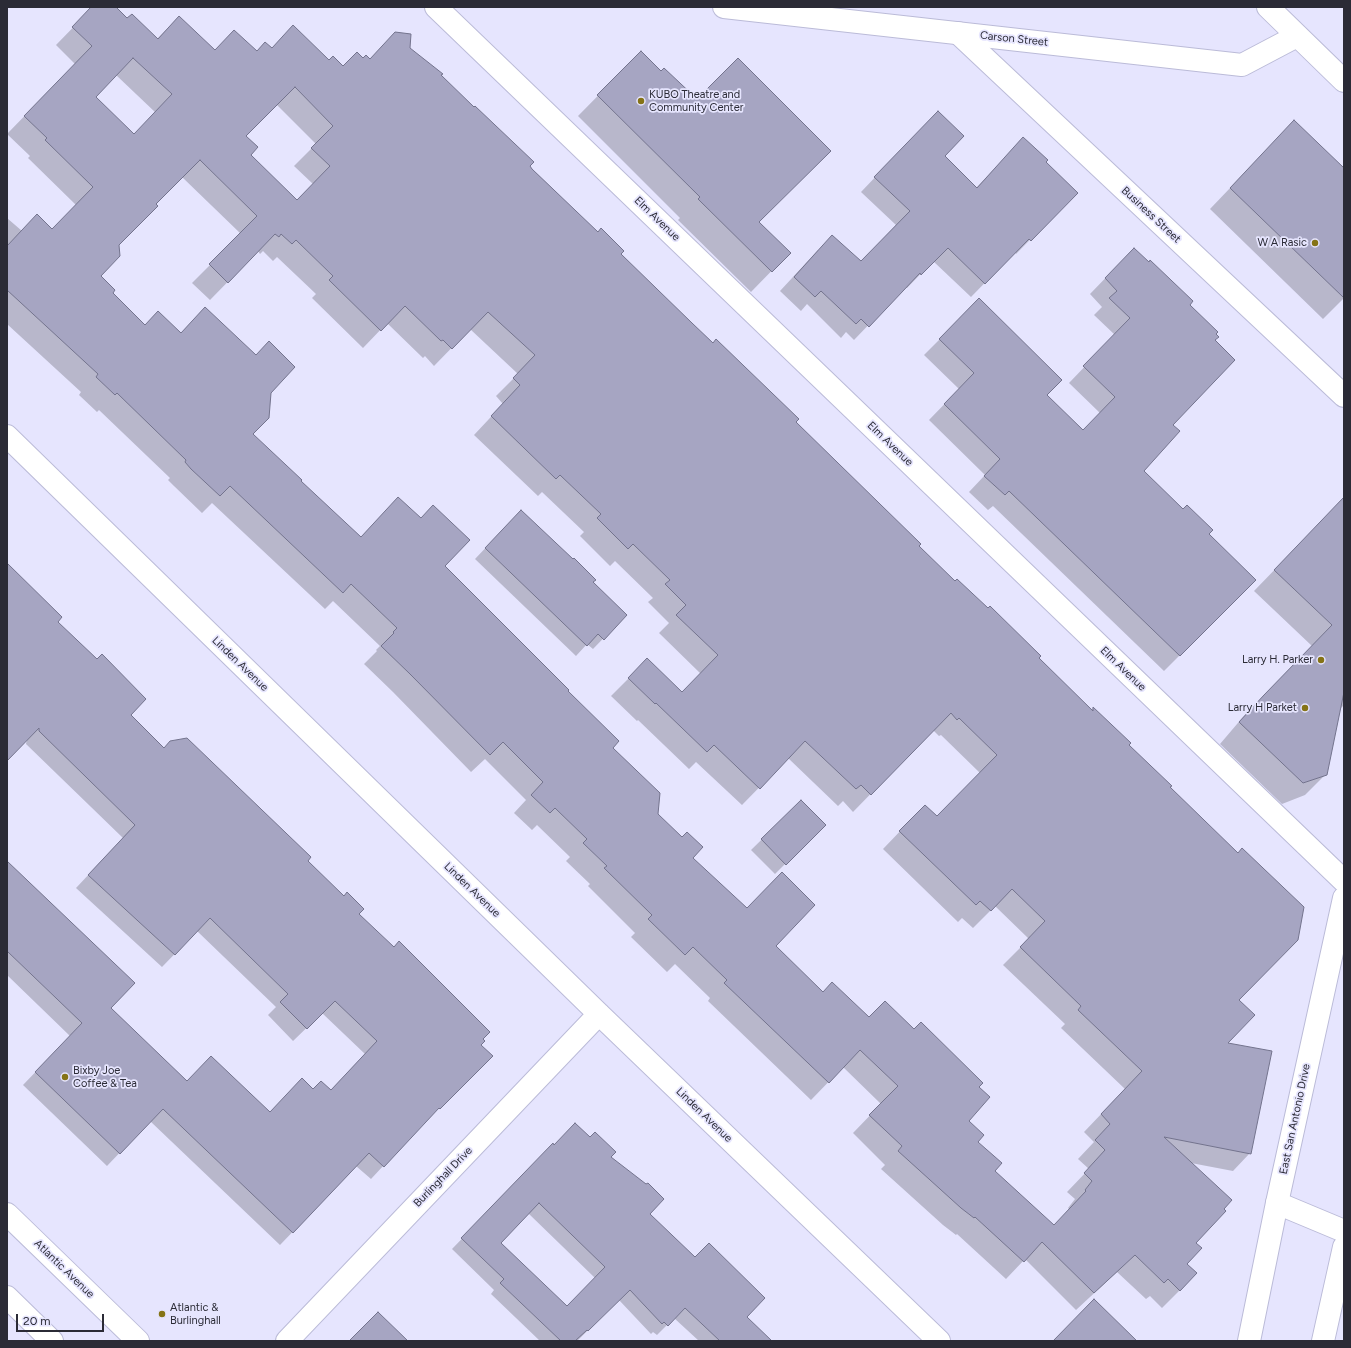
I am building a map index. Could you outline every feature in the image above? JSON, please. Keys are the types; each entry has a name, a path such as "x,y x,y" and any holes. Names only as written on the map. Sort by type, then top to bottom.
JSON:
{"street":[{"name":"Elm Avenue","path":"436,7 1344,881"},
{"name":"Carson Street","path":"724,7 1242,65 1297,36"},
{"path":"1268,7 1344,82"},
{"name":"Business Street","path":"958,33 1344,396"},
{"name":"Linden Avenue","path":"7,436 599,1014 939,1341"},
{"name":"East San Antonio Drive","path":"1249,1341 1277,1203 1344,898"},
{"name":"Burlinghall Drive","path":"287,1341 599,1014"},
{"path":"1277,1203 1344,1231"},
{"name":"Atlantic Avenue","path":"7,1214 138,1341"},
{"path":"1323,1341 1344,1247"},
{"path":"7,1297 52,1341"}],"building":[{"path":"91,7 116,7 127,18 132,14 158,39 179,16 215,50 234,30 257,51 265,42 272,48 293,25 329,60 333,56 343,66 357,52 363,58 366,55 370,59 395,32 411,34 410,48 443,74 441,75 534,162 530,166 532,169 598,232 601,228 624,251 621,254 692,323 713,343 716,339 799,419 796,422 921,544 919,546 955,581 957,579 988,608 990,606 1041,656 1039,658 1093,711 1093,707 1131,743 1129,745 1238,853 1242,848 1304,907 1298,940 1239,1000 1255,1015 1228,1043 1272,1051 1251,1154 1164,1137 1232,1200 1224,1209 1226,1211 1196,1243 1202,1248 1187,1264 1197,1273 1180,1291 1168,1279 1164,1283 1135,1255 1094,1293 1042,1242 1024,1262 975,1217 974,1218 961,1208 898,1151 902,1146 869,1115 898,1086 860,1050 829,1083 724,983 727,980 693,947 685,955 648,919 652,915 604,868 607,866 583,843 587,839 555,808 550,813 531,795 543,782 503,742 490,755 381,646 397,628 351,584 343,593 230,486 220,496 191,469 185,462 186,460 117,393 115,395 96,377 98,374 7,290 7,246 37,214 52,229 93,187 45,140 47,138 24,116 92,46 72,27","holes":["133,58 172,94 134,134 96,97","295,87 333,126 311,148 330,166 297,200 251,155 258,147 246,136","200,160 257,216 209,264 228,283 275,234 279,237 281,234 292,244 296,240 333,276 329,280 381,331 405,306 441,341 443,340 452,349 488,312 535,355 513,378 520,385 491,416 556,479 560,475 601,514 597,518 628,549 633,544 670,580 665,584 686,605 676,615 718,655 682,692 647,658 628,678 707,752 714,745 760,789 805,741 856,789 861,785 871,795 951,713 957,720 959,718 997,755 937,816 925,805 899,831 976,905 980,901 991,911 1012,889 1045,921 1020,947 1081,1006 1078,1010 1142,1071 1101,1114 1110,1124 1095,1140 1105,1150 1084,1173 1092,1181 1085,1190 1086,1191 1054,1225 995,1171 1002,1163 978,1142 984,1135 969,1121 990,1097 979,1087 983,1083 921,1022 914,1029 885,1001 869,1017 832,982 823,992 776,946 815,905 782,872 747,908 693,858 703,847 687,832 682,837 658,814 660,793 613,748 619,741 445,566 470,540 433,505 421,518 398,497 361,537 253,434 269,418 271,393 295,367 269,341 256,355 205,307 181,333 158,311 145,325 113,293 115,290 101,276 120,256 119,245 158,206 156,204"]},
{"path":"641,51 661,71 664,68 697,99 738,58 831,151 759,222 791,253 772,272 698,199 700,197 597,95"},
{"path":"938,111 964,136 945,156 977,188 1023,137 1048,160 1046,162 1078,193 1031,241 1029,239 985,284 948,248 921,275 920,273 869,327 861,319 856,324 821,291 815,297 794,277 832,235 861,261 910,211 874,177"},
{"name":"W A Rasic","path":"1294,120 1344,168 1344,298 1230,188"},
{"path":"1134,248 1149,262 1150,260 1193,301 1190,305 1218,332 1216,334 1219,337 1215,340 1235,360 1173,425 1180,431 1144,471 1183,509 1187,505 1213,530 1209,534 1256,580 1180,656 1009,491 1005,495 984,476 1000,459 944,404 974,373 939,339 979,298 1062,380 1047,395 1083,430 1115,397 1083,366 1130,318 1109,298 1117,291 1105,278"},
{"name":"Larry H. Parker","path":"1344,497 1344,692 1327,775 1303,783 1239,722 1332,625 1274,570"},
{"path":"521,510 573,559 574,558 596,580 593,582 627,615 604,640 598,634 587,646 485,548"},
{"path":"7,563 62,617 58,622 97,659 102,654 146,699 131,715 164,748 170,741 187,738 311,857 308,861 344,896 347,892 364,909 359,914 394,947 399,941 490,1032 483,1039 485,1041 481,1045 493,1056 440,1109 439,1108 384,1167 369,1153 293,1233 163,1109 120,1154 35,1072 82,1023 7,951 7,861 135,983 111,1008 187,1081 211,1056 270,1112 302,1078 313,1089 321,1081 331,1090 377,1041 335,1001 307,1029 280,1002 288,994 210,918 175,955 88,875 135,825 39,731 39,728 7,761"},
{"path":"801,800 826,825 786,865 761,839"},
{"path":"575,1123 590,1137 595,1132 616,1152 611,1157 646,1184 648,1183 664,1199 650,1214 695,1257 709,1243 765,1298 747,1317 772,1341 720,1341 685,1308 668,1326 664,1322 662,1324 630,1290 588,1331 587,1330 575,1341 561,1341 500,1283 504,1279 461,1238 553,1143 554,1145","holes":["539,1203 605,1267 567,1306 501,1243"]},
{"path":"1094,1299 1137,1341 1053,1341"},
{"path":"378,1312 408,1341 349,1341"}],"place":[{"name":"KUBO Theatre and Community Center","path":"641,101"},
{"name":"W A Rasic","path":"1315,243"},
{"name":"Larry H. Parker","path":"1321,660"},
{"name":"Larry H Parket","path":"1305,708"},
{"name":"Bixby Joe Coffee & Tea","path":"65,1077"},
{"name":"Atlantic & Burlinghall","path":"162,1314"}]}
